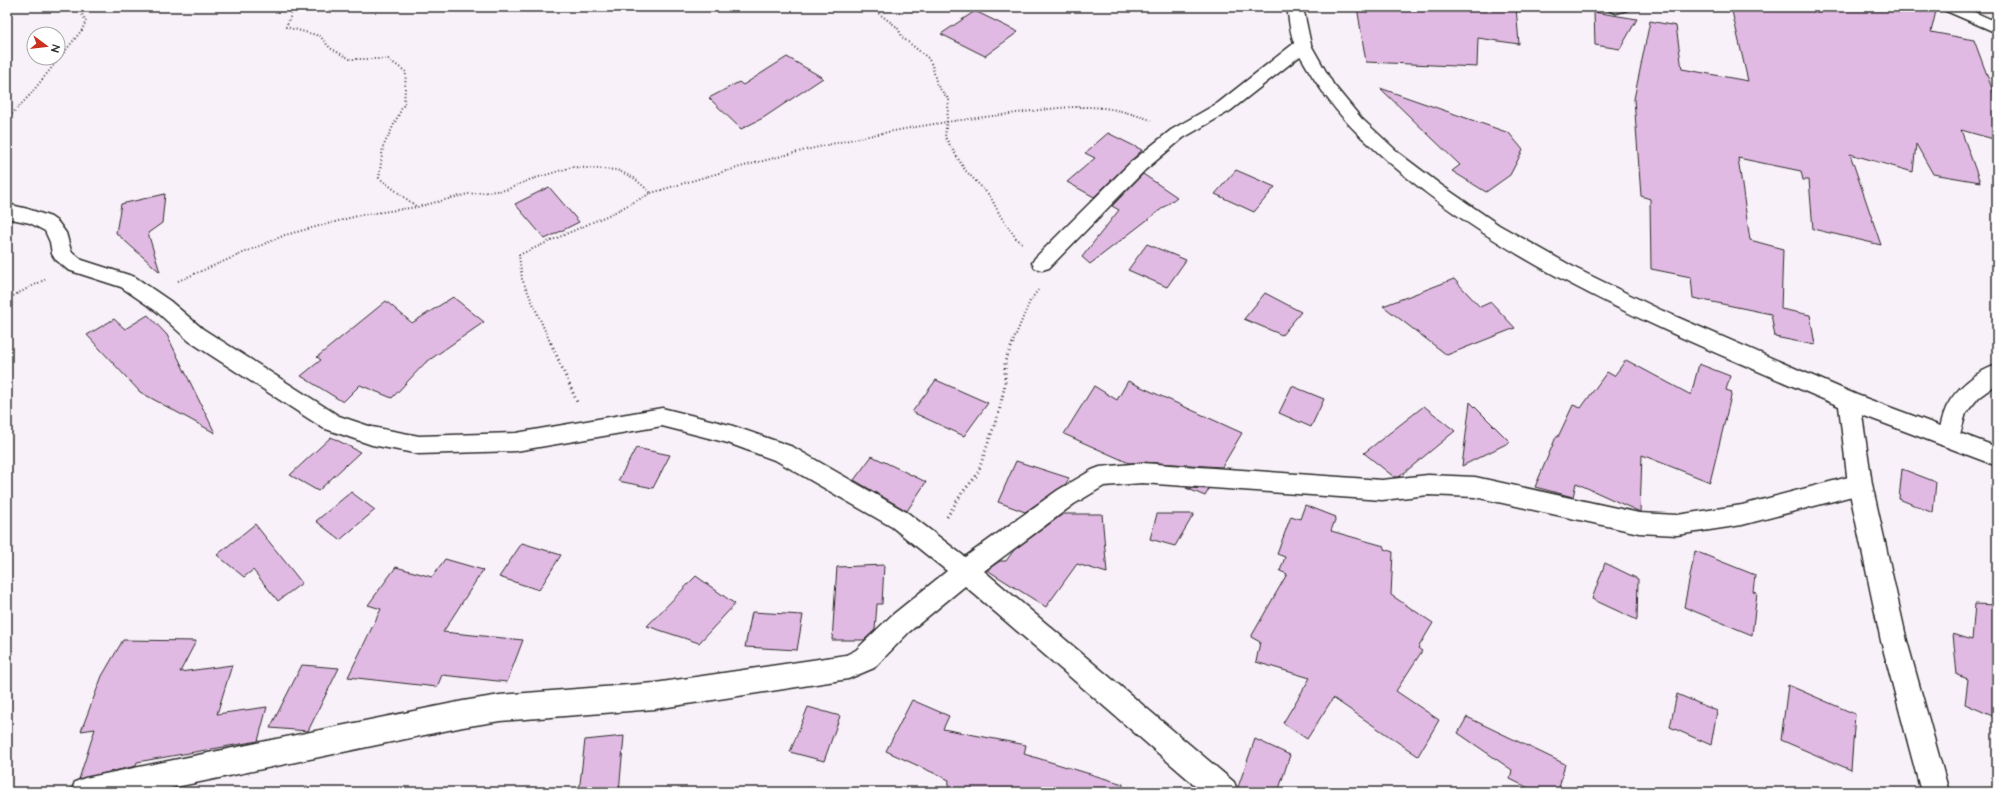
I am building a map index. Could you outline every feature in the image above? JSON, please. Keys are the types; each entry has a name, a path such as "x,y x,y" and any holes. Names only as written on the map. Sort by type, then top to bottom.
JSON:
{"street":[{"path":"1295,7 1303,45 1326,86 1355,122 1394,158 1434,190 1492,230 1570,274 1656,317 1849,401 1997,456"},
{"path":"1950,7 1997,28"},
{"path":"1042,263 1138,166 1178,134 1224,107 1303,45"},
{"path":"7,212 37,217 54,227 61,241 62,254 75,265 128,282 144,295 163,306 196,335 331,422 372,436 419,445 516,442 662,416 730,434 785,454 900,520 965,571 1224,792"},
{"path":"1949,438 1956,410 1971,391 1997,373"},
{"path":"1849,401 1860,484 1894,641 1935,792"},
{"path":"85,792 463,714 500,708 656,696 848,667 865,659 900,624 965,571 1066,497 1100,477 1142,473 1382,490 1428,485 1475,487 1639,523 1677,524 1742,515 1860,484"}],"path":[{"path":"7,119 29,96 82,30 86,21 80,12 74,7"},
{"path":"294,7 286,27 320,36 330,48 350,59 388,59 406,72 404,104 383,147 380,178 417,207"},
{"path":"870,7 892,22 911,46 928,58 932,65 937,85 949,100 948,121 945,137 951,149 965,170 990,196 1001,217 1016,238 1037,254 1042,263 1041,288 1030,301 1005,361 1005,384 999,412 977,475 948,514 936,548"},
{"path":"575,408 578,403 522,280 519,256 613,213 651,193 746,164 826,144 948,121 1064,108 1103,108 1125,112 1152,121 1178,134"},
{"path":"144,295 218,265 285,235 362,215 417,207 468,194 506,190 528,180 572,167 617,170 634,178 651,193"},
{"path":"7,299 75,265"}],"building":[{"path":"1357,7 1516,7 1519,44 1478,38 1477,67 1366,62"},
{"path":"1731,7 1937,7 1931,32 1974,40 1997,102 1997,140 1961,130 1980,182 1933,174 1916,144 1913,172 1850,154 1881,245 1813,229 1809,180 1803,180 1801,171 1738,158 1750,240 1783,249 1781,309 1810,315 1815,345 1775,337 1771,314 1693,298 1691,277 1651,269 1650,199 1641,196 1634,99 1650,21 1676,26 1682,69 1748,81"},
{"path":"975,11 1018,32 985,56 941,34"},
{"path":"1594,12 1637,19 1620,49 1595,45"},
{"path":"787,57 823,78 763,118 741,129 709,98 739,82 743,85"},
{"path":"1380,88 1509,133 1523,150 1510,175 1486,192 1452,171 1460,165"},
{"path":"1108,133 1142,150 1094,197 1067,182 1095,158 1085,153"},
{"path":"1236,170 1275,187 1254,212 1215,194"},
{"path":"1143,174 1177,197 1090,264 1082,257 1119,210 1112,206"},
{"path":"549,187 579,222 545,239 515,204"},
{"path":"165,194 162,223 148,233 160,272 116,233 121,204"},
{"path":"1147,244 1186,260 1167,287 1128,270"},
{"path":"1454,279 1480,307 1491,302 1515,328 1447,355 1383,306"},
{"path":"1265,293 1301,312 1282,335 1244,319"},
{"path":"453,297 484,322 425,363 392,398 360,385 343,402 301,376 321,360 317,357 386,301 412,323"},
{"path":"148,315 167,335 215,433 140,392 87,335 114,319 125,329"},
{"path":"1626,360 1691,395 1699,364 1730,376 1726,390 1732,392 1710,482 1642,455 1640,512 1576,483 1573,497 1535,487 1556,437 1558,437 1573,405 1581,408 1607,372 1614,376"},
{"path":"936,380 988,403 964,436 912,412"},
{"path":"1128,381 1242,433 1222,467 1142,462 1129,463 1064,434 1094,386 1117,400"},
{"path":"1292,386 1324,399 1311,427 1279,413"},
{"path":"1470,402 1510,442 1462,466"},
{"path":"1424,406 1455,431 1399,477 1394,477 1364,453"},
{"path":"331,437 360,452 318,491 290,475"},
{"path":"636,448 670,455 653,488 618,481"},
{"path":"872,456 926,482 907,511 854,480"},
{"path":"1016,461 1069,478 1066,484 1025,512 998,502"},
{"path":"1902,469 1936,482 1933,513 1899,499"},
{"path":"1186,488 1209,489 1205,496"},
{"path":"351,492 375,510 340,540 316,521"},
{"path":"1305,505 1336,517 1331,531 1384,546 1384,549 1393,552 1391,595 1433,623 1418,648 1422,651 1396,691 1439,720 1418,756 1333,698 1307,739 1283,723 1310,678 1256,662 1260,642 1251,637 1287,574 1280,571 1285,557 1277,554 1291,516 1300,519"},
{"path":"1063,514 1102,514 1107,573 1077,564 1046,607 987,570 1000,561 1006,561 1014,550"},
{"path":"1157,514 1194,514 1175,546 1150,539"},
{"path":"255,524 302,583 278,601 253,570 244,577 217,555"},
{"path":"522,543 561,555 539,590 499,577"},
{"path":"1695,551 1755,575 1753,592 1757,593 1752,635 1684,607"},
{"path":"445,559 483,570 443,632 523,640 507,682 442,675 437,687 348,677 381,609 368,605 396,567 432,577"},
{"path":"1605,563 1638,579 1637,620 1592,599"},
{"path":"884,565 882,604 877,604 875,630 864,640 832,640 837,567"},
{"path":"696,576 735,604 699,643 647,626"},
{"path":"1975,604 1997,605 1997,718 1965,704 1968,679 1957,675 1953,634 1972,640"},
{"path":"752,612 803,615 797,650 745,647"},
{"path":"123,640 196,641 180,672 232,665 217,714 267,707 258,741 137,762 136,766 79,779 95,729 81,731 102,676"},
{"path":"302,665 339,668 308,731 270,728"},
{"path":"1788,685 1855,714 1851,770 1781,740"},
{"path":"1677,694 1717,711 1711,745 1670,727"},
{"path":"912,700 949,716 943,729 1026,745 1024,754 1123,784 1122,792 948,792 949,780 886,751"},
{"path":"808,707 840,716 824,761 790,752"},
{"path":"1467,717 1565,764 1558,792 1537,792 1510,779 1512,770 1458,733"},
{"path":"624,736 619,792 579,792 585,740"},
{"path":"1255,739 1290,755 1278,792 1239,792 1238,787"}]}
